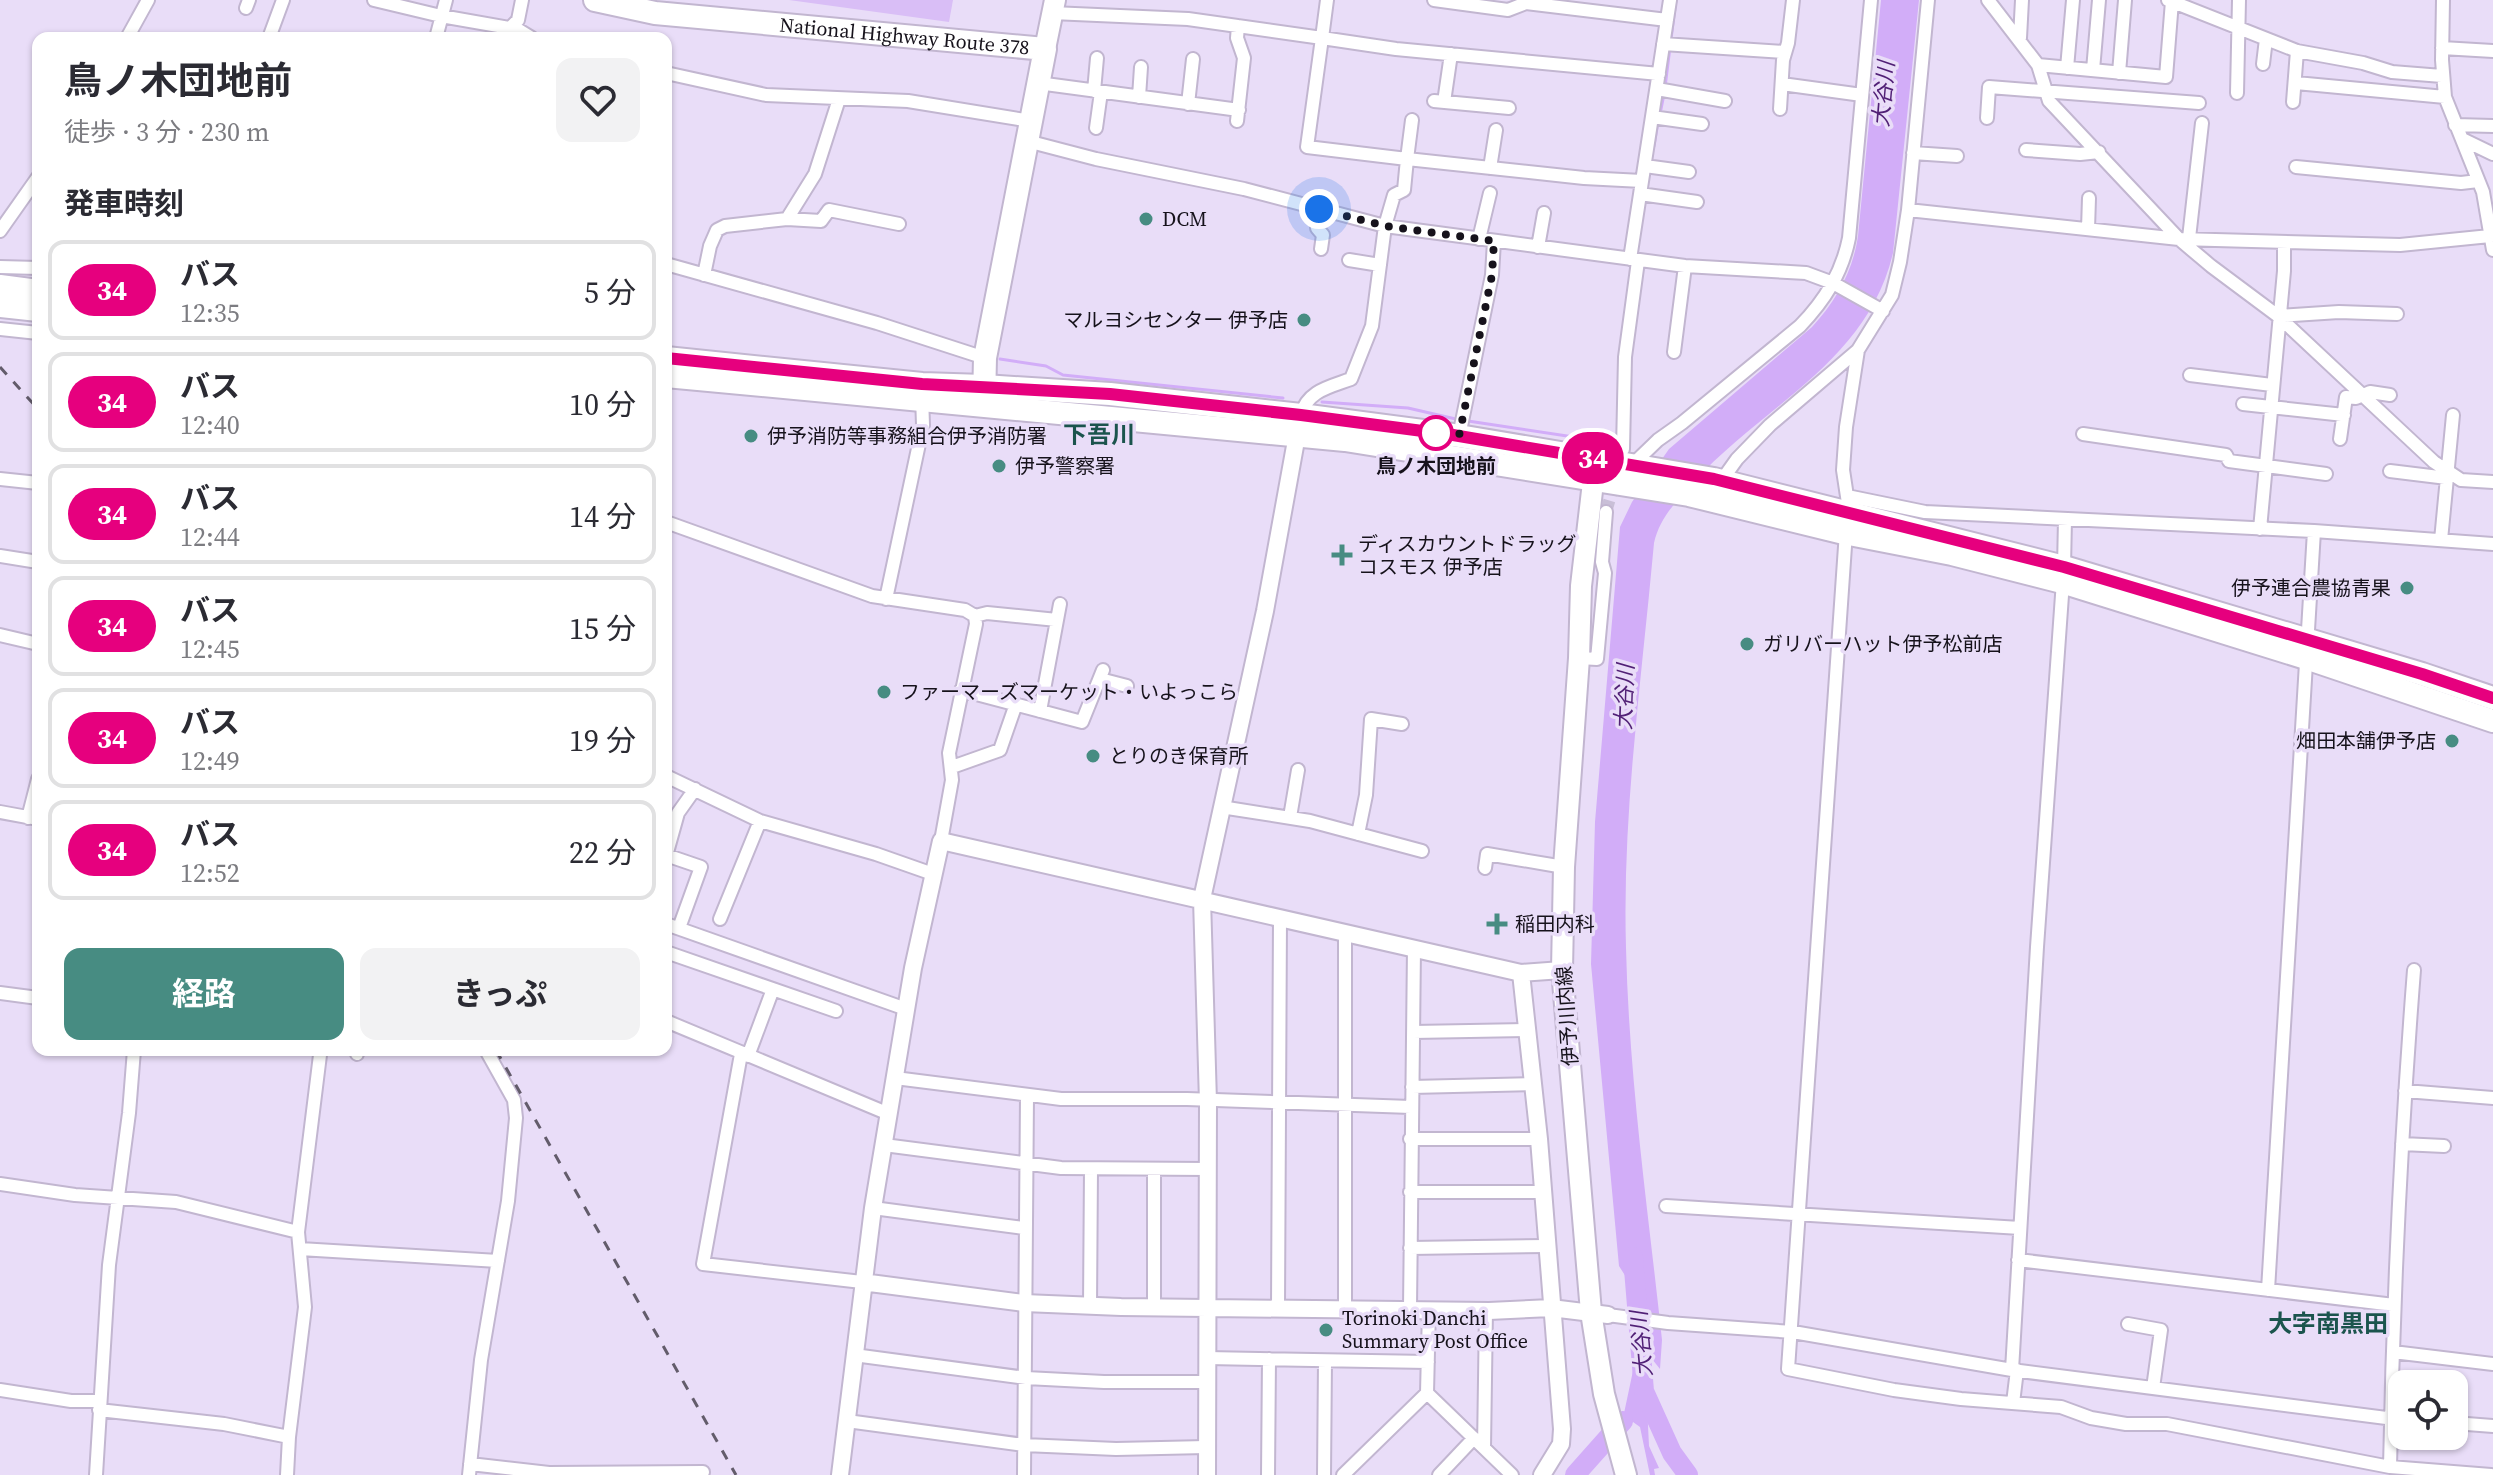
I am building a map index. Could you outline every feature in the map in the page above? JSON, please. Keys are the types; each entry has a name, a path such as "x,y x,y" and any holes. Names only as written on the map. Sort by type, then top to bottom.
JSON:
{"highway":[{"name":"National Highway Route 378","path":"595,0 655,13 1045,49 985,358 984,396"},
{"path":"4,297 32,292"},
{"path":"4,297 32,308"},
{"path":"672,359 922,392"},
{"path":"672,376 984,396 1110,394 1512,465 1607,477 1634,460 1846,514 1951,537 2063,575 2186,602 2493,721"},
{"path":"1299,425 1459,436 1607,477 1689,495 1846,514"},
{"path":"2306,650 2422,674 2493,698"}],"main road":[{"path":"1045,49 1054,7"},
{"name":"伊予川内線","path":"1607,477 1581,586 1564,867 1562,970 1600,1314 1604,1394 1626,1475"}],"street":[{"path":"130,32 148,0"},
{"path":"271,32 283,0"},
{"path":"374,0 441,16 514,27 522,32"},
{"path":"437,32 446,0"},
{"path":"514,27 522,0"},
{"path":"1327,0 1307,147 1584,178 1641,188 1691,201 1682,214"},
{"path":"1434,0 1508,10 1526,3 1667,20"},
{"path":"1634,460 1625,357 1641,188 1670,0"},
{"path":"1780,109 1793,0"},
{"path":"1634,460 1800,326 1835,284 1849,238 1871,0"},
{"path":"1718,480 1770,425 1858,350 1897,279 1908,210 1928,0"},
{"path":"1988,0 2038,65 2049,101 2211,266 2278,316 2447,474 2461,480 2493,482"},
{"path":"2020,38 2022,0"},
{"path":"2067,68 2073,0"},
{"path":"2093,70 2099,0"},
{"path":"2119,73 2125,0"},
{"path":"2237,93 2239,0"},
{"path":"1908,210 2184,238 2400,245 2492,241 2483,192 2445,97 2442,76 2443,0"},
{"path":"2038,65 2166,77 2170,1 2297,51 2363,63 2392,72 2442,76"},
{"path":"1054,7 1188,19 1451,54 1659,74"},
{"path":"1038,83 1188,104 1238,116 1244,58 1237,38 1238,26"},
{"path":"2263,64 2266,39"},
{"path":"1663,44 1785,52"},
{"path":"2442,48 2493,51"},
{"path":"2293,102 2297,51"},
{"path":"1451,54 1439,102 1503,104"},
{"path":"1096,128 1097,58"},
{"path":"1188,104 1193,59"},
{"path":"1139,97 1141,67"},
{"path":"672,74 766,95 908,101 1029,131 1096,159 1244,189 1385,226 1685,266 1806,273 1835,284 1881,309"},
{"path":"2296,83 2445,97"},
{"path":"1782,84 1862,95"},
{"path":"1987,118 1989,87 2199,103"},
{"path":"1657,89 1725,101"},
{"path":"787,219 815,174 839,99"},
{"path":"1652,117 1702,124"},
{"path":"1207,1475 1208,1102 1202,899 1265,611 1304,403 1311,396 1351,379 1372,326 1385,226 1394,195 1404,190 1412,120"},
{"path":"2184,238 2202,123"},
{"path":"2455,125 2493,126"},
{"path":"1490,168 1496,130"},
{"path":"2462,139 2493,154"},
{"path":"2026,150 2080,154 2099,152"},
{"path":"1913,153 1957,156"},
{"path":"1645,166 1689,172"},
{"path":"2296,167 2461,183 2478,181"},
{"path":"0,231 32,186"},
{"path":"1479,239 1490,193"},
{"path":"2088,229 2089,198"},
{"path":"1319,209 1317,228 1323,235 1321,249"},
{"path":"704,275 710,246 717,230 725,226 787,219 821,221 829,210 899,224"},
{"path":"1538,247 1544,213"},
{"path":"1459,436 1492,275 1494,241"},
{"path":"2260,529 2284,243"},
{"path":"1349,260 1380,265"},
{"path":"672,266 877,323 985,358"},
{"path":"1674,352 1685,266"},
{"path":"0,267 32,268"},
{"path":"2278,316 2339,312 2397,314"},
{"path":"0,329 32,332"},
{"path":"1858,350 1843,470 1846,514 1793,1332 1788,1369 1894,1390 2061,1407 2091,1418 2126,1424 2167,1424 2390,1467 2491,1475"},
{"path":"2190,375 2272,385"},
{"path":"886,599 923,425 922,392"},
{"path":"2340,439 2346,397 2370,392 2390,395"},
{"path":"2243,404 2344,415"},
{"path":"2441,540 2453,415"},
{"path":"2083,434 2226,455 2229,461 2326,474"},
{"path":"2390,471 2447,474"},
{"path":"0,479 32,482"},
{"path":"1579,658 1597,659 1605,573 1602,562 1606,512"},
{"path":"1846,514 1925,512 2314,531 2493,544"},
{"path":"2013,1403 2018,1260 2065,519"},
{"path":"672,524 861,593 965,610 975,616 987,613 1057,620"},
{"path":"2268,1290 2314,531"},
{"path":"0,556 32,561"},
{"path":"1040,711 1060,604"},
{"path":"840,1475 873,1208 906,1009 952,780 949,753 976,624 975,616"},
{"path":"0,635 32,643"},
{"path":"961,690 1082,722 1102,674 1127,686"},
{"path":"952,767 1000,750 1016,704"},
{"path":"1358,834 1366,795 1371,719 1402,724"},
{"path":"1290,817 1298,770"},
{"path":"672,779 760,821 876,854 933,874"},
{"path":"672,820 695,789"},
{"path":"1221,807 1290,817 1422,851"},
{"path":"0,812 32,818"},
{"path":"720,919 760,821"},
{"path":"941,841 1521,973 1562,970"},
{"path":"1485,868 1487,854 1564,867"},
{"path":"672,858 701,867 679,928"},
{"path":"1278,1307 1280,919"},
{"path":"672,926 906,1009"},
{"path":"1345,933 1345,1308"},
{"path":"1410,1308 1414,948"},
{"path":"672,954 836,1011"},
{"path":"2394,1370 2402,1144 2414,970"},
{"path":"1521,973 1539,1139 1561,1444 1542,1475"},
{"path":"773,989 744,1055 703,1264 1024,1303 1154,1307 1551,1308 1668,1323 1793,1332 2014,1370 2388,1419"},
{"path":"0,993 32,997"},
{"path":"672,1024 889,1114"},
{"path":"1413,1032 1527,1030"},
{"path":"96,1475 109,1265 133,1056"},
{"path":"287,1475 289,1437 305,1327 298,1232 320,1056"},
{"path":"489,1056 514,1100 516,1118 498,1261 481,1360 469,1469 549,1473 703,1472"},
{"path":"895,1078 1076,1100 1187,1099 1411,1107"},
{"path":"1412,1087 1533,1084"},
{"path":"2405,1091 2493,1098"},
{"path":"1024,1475 1027,1096"},
{"path":"1410,1139 1539,1139"},
{"path":"2402,1144 2444,1146"},
{"path":"884,1145 1091,1169 1208,1169"},
{"path":"1090,1306 1091,1169"},
{"path":"1154,1169 1154,1307"},
{"path":"0,1184 75,1195 189,1204 298,1232"},
{"path":"1410,1192 1543,1192"},
{"path":"1666,1206 2020,1228"},
{"path":"873,1208 1024,1228"},
{"path":"1410,1248 1547,1246"},
{"path":"300,1249 498,1261"},
{"path":"2018,1260 2394,1305"},
{"path":"1343,1475 1427,1393 1429,1309"},
{"path":"1484,1448 1486,1310"},
{"path":"2135,1321 2161,1330 2153,1388"},
{"path":"2393,1352 2493,1364"},
{"path":"854,1355 1026,1378 1207,1382"},
{"path":"1207,1358 1428,1362"},
{"path":"1268,1475 1269,1359"},
{"path":"1324,1475 1325,1361"},
{"path":"0,1390 289,1437"},
{"path":"1427,1393 1512,1475"},
{"path":"847,1421 1024,1445 1116,1449 1206,1447"},
{"path":"2468,1424 2493,1426"},
{"path":"1439,1475 1474,1438"},
{"path":"2390,1467 2392,1450"}],"shaded area":[{"path":"789,0 953,0 949,22"}],"water":[{"path":"1881,0 1919,0 1893,253 1880,291 1861,324 1837,354 1721,455 1681,497 1664,518 1654,543 1634,745 1626,897 1631,1046 1662,1340 1660,1369 1651,1361 1647,1405 1649,1446 1659,1468 1654,1469 1655,1475 1650,1475 1640,1427 1633,1422 1625,1429 1623,1418 1637,1352 1643,1301 1640,1290 1619,1266 1591,964 1595,822 1620,527 1632,502 1669,449 1812,327 1842,285 1858,236"}],"waterway":[{"path":"1671,39 1676,0"},
{"path":"1665,87 1670,47"},
{"path":"1660,114 1664,94"},
{"path":"1654,146 1658,122"},
{"path":"1000,359 1046,366 1063,375 1283,398"},
{"path":"1322,402 1408,408 1460,420"},
{"path":"1468,421 1607,442 1611,437"},
{"name":"大谷川","path":"1633,1257 1644,1391 1672,1453 1688,1475"},
{"path":"1575,1475 1623,1421"}],"tunnel":[{"path":"1606,512 1615,481"}],"railway":[{"path":"0,367 32,402"},
{"path":"499,1056 736,1475"}],"bus line":[{"name":"34","path":"672,359 922,384 1110,394 1301,415 1453,435 1714,479 2064,567 2493,698"}],"place":[{"name":"DCM","path":"1146,219"},
{"name":"マルヨシセンター 伊予店","path":"1304,320"},
{"name":"鳥ノ木団地前","path":"1436,433"},
{"name":"伊予消防等事務組合伊予消防署","path":"751,436"},
{"name":"伊予警察署","path":"999,466"},
{"name":"ディスカウントドラッグ コスモス 伊予店","path":"1342,555"},
{"name":"伊予連合農協青果","path":"2407,588"},
{"name":"ガリバーハット伊予松前店","path":"1747,644"},
{"name":"ファーマーズマーケット・いよっこら","path":"884,692"},
{"name":"畑田本舗伊予店","path":"2452,741"},
{"name":"とりのき保育所","path":"1093,756"},
{"name":"稲田内科","path":"1497,924"},
{"name":"Torinoki Danchi Summary Post Office","path":"1326,1330"}],"district":[{"name":"下吾川","path":"1099,434"},
{"name":"大字南黒田","path":"2328,1323"}],"route":[{"path":"1319,209 1385,226 1494,241 1492,275 1459,436 1436,433"}]}
